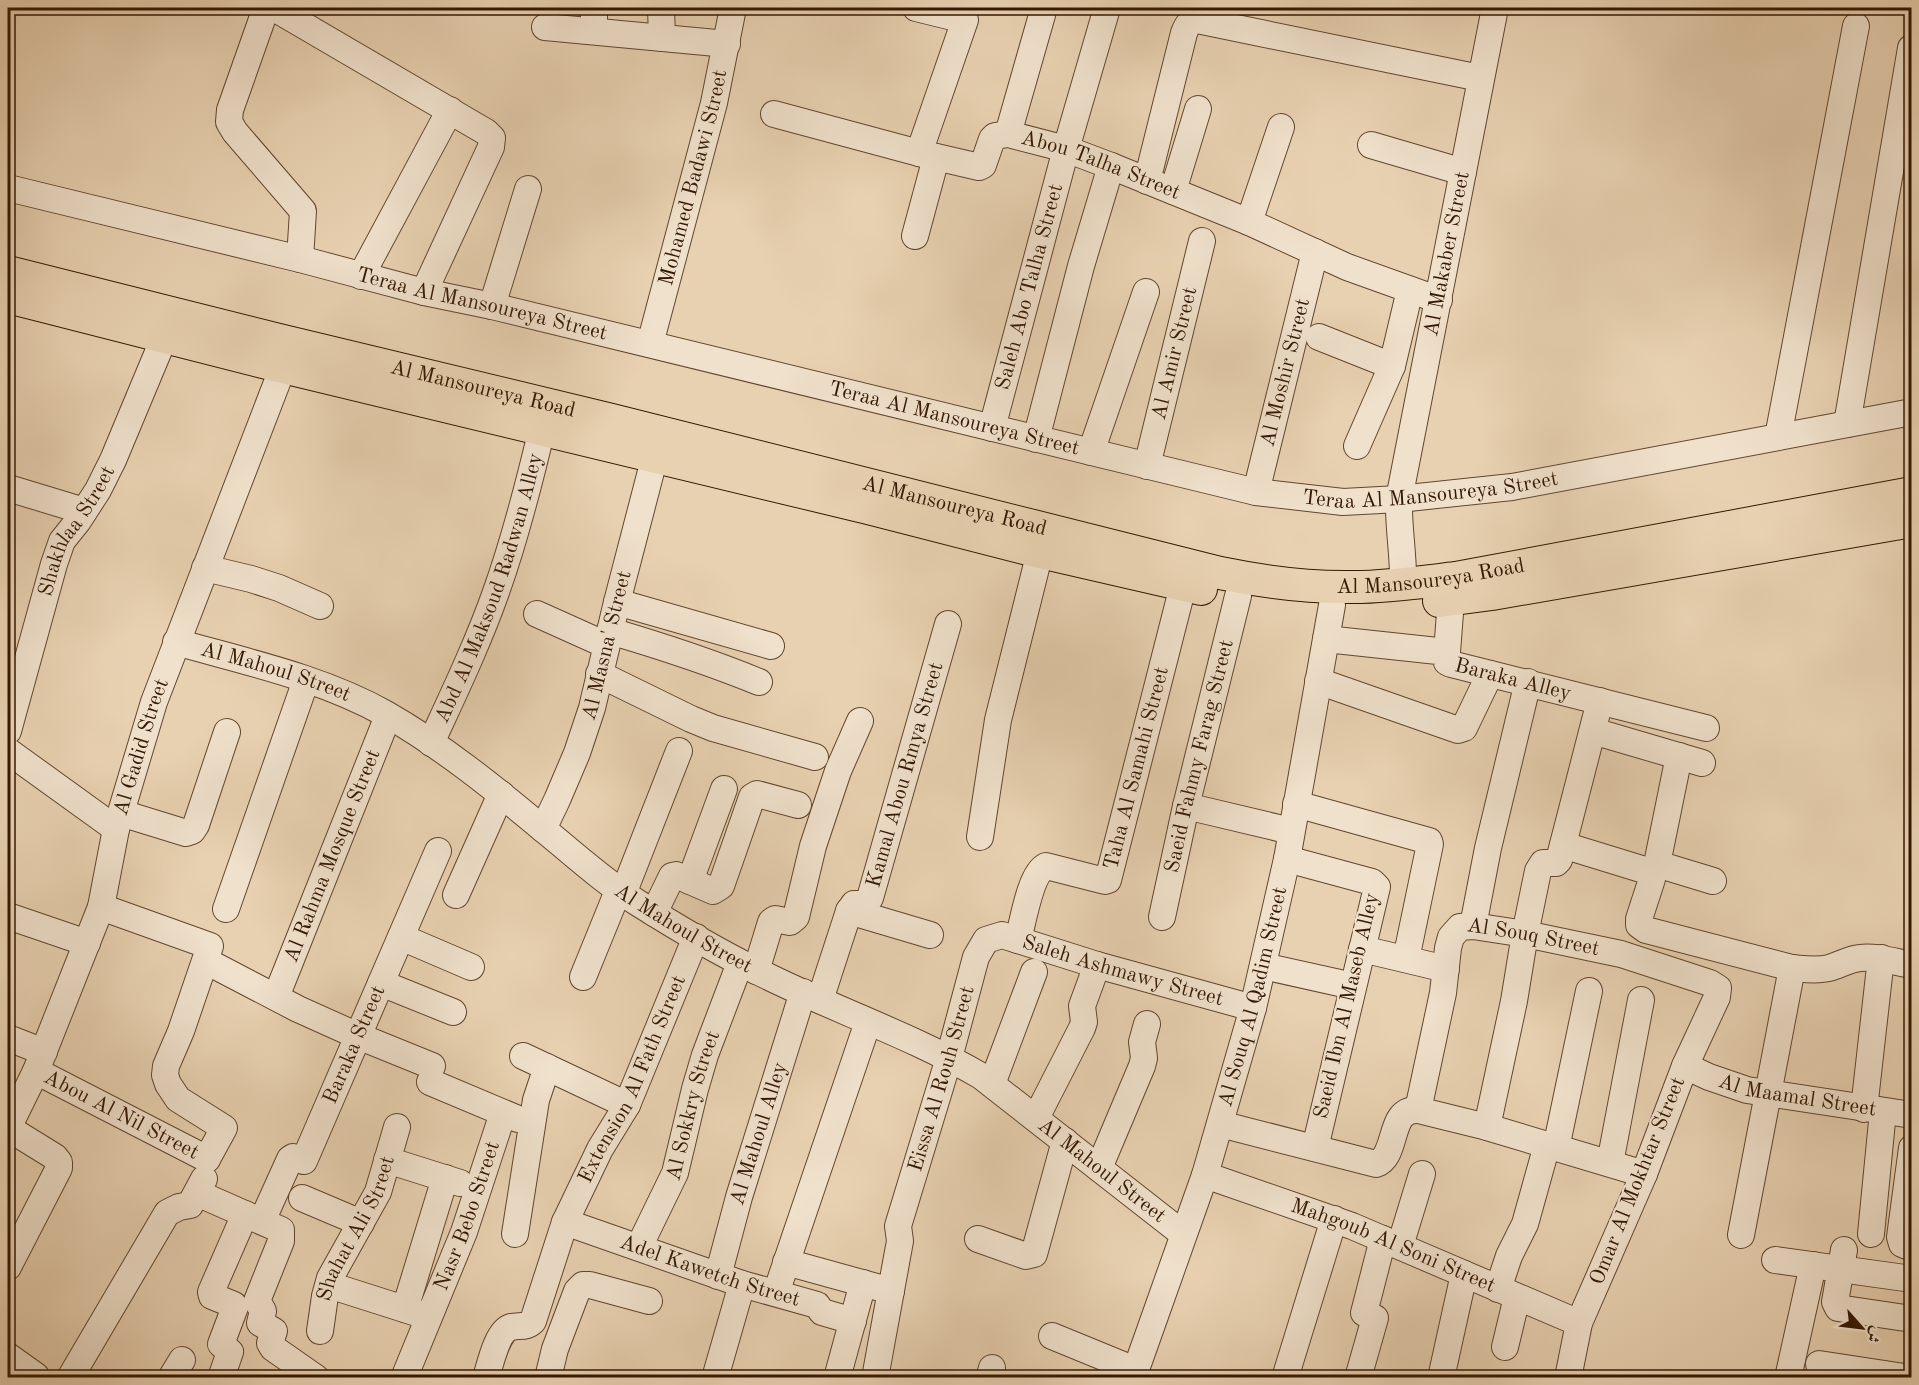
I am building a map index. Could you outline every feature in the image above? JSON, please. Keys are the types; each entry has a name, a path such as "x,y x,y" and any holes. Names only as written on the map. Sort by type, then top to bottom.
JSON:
{"main road":[{"name":"Al Mansoureya Road","path":"8,272 871,497 1040,552 1183,586 1279,602 1396,605 1451,600 1911,521"},
{"name":"Al Mansoureya Road","path":"8,297 164,338 656,456 871,497 1156,556 1242,578 1354,587 1404,572 1455,578 1911,493"}],"street":[{"path":"266,8 230,110 229,122 241,140 303,211 300,259"},
{"path":"274,8 490,134 492,142 424,292"},
{"path":"661,8 662,38"},
{"name":"Mohamed Badawi Street","path":"650,344 714,103 733,8"},
{"path":"915,236 928,155 967,14 916,8"},
{"path":"1008,134 1044,8"},
{"name":"Saleh Abo Talha Street","path":"992,428 1066,149 1107,8"},
{"name":"Al Makaber Street","path":"1404,572 1399,506 1495,8"},
{"path":"545,27 594,19 662,38 727,44"},
{"path":"1147,181 1184,33 1191,22 1197,20 1480,78"},
{"path":"1778,437 1856,26"},
{"path":"1847,424 1911,48"},
{"path":"1173,191 1198,109"},
{"path":"361,276 450,111"},
{"path":"774,114 928,155"},
{"path":"1249,222 1281,127"},
{"name":"Abou Talha Street","path":"928,155 978,167 985,160 992,139 995,136 1008,134 1066,149 1249,222 1347,267 1439,300"},
{"path":"1371,145 1463,172"},
{"path":"1036,438 1082,266 1112,166"},
{"name":"Teraa Al Mansoureya Street","path":"8,188 300,259 424,292 492,306 1256,492 1399,506 1911,412"},
{"path":"492,306 528,189"},
{"name":"Al Amir Street","path":"1147,466 1202,241"},
{"name":"Al Moshir Street","path":"1256,492 1315,252"},
{"path":"1357,446 1392,366 1410,290"},
{"path":"1091,452 1146,292"},
{"path":"1319,337 1392,366"},
{"name":"Shakhlaa Street","path":"8,731 62,541 84,511 113,460 164,338"},
{"name":"Al Gadid Street","path":"8,1128 40,1061 101,907 118,821 154,702 283,367"},
{"name":"Abd Al Maksoud Radwan Alley","path":"431,743 465,669 496,591 522,512 542,429"},
{"name":"Al Masna' Street","path":"543,829 577,753 592,708 617,602 656,456"},
{"path":"8,488 84,511"},
{"path":"980,837 998,720 1040,552"},
{"path":"205,568 279,588 320,606"},
{"name":"Taha Al Samahi Street","path":"1017,940 1035,878 1041,868 1046,866 1108,880 1183,586"},
{"name":"Saeid Fahmy Farag Street","path":"1162,917 1186,806 1238,596"},
{"path":"1446,652 1451,600"},
{"path":"617,602 771,646"},
{"name":"Al Souq Al Qadim Street","path":"1134,1374 1205,1175 1253,1008 1287,859 1332,605"},
{"path":"537,614 608,638 701,659 759,682"},
{"name":"Kamal Abou Rmya Street","path":"811,996 849,911 854,904 865,904 870,897 948,624"},
{"name":"Baraka Alley","path":"1326,639 1446,652 1447,662 1451,664 1706,728"},
{"name":"Al Mahoul Street","path":"176,642 306,680 354,698 388,716 431,743 501,794 621,892 654,913 748,967 949,1058 992,1084 1183,1234"},
{"path":"599,674 713,728 815,757"},
{"path":"1318,681 1458,730 1464,728 1490,674"},
{"path":"226,909 306,680"},
{"path":"1473,926 1488,848 1528,682"},
{"path":"1487,1127 1514,1001 1538,871 1543,863 1558,862 1600,701"},
{"name":"Al Rahma Mosque Street","path":"276,997 388,716"},
{"name":"Al Sokkry Street","path":"639,1247 675,1173 705,1054 771,922 775,919 790,922 796,917 817,835 838,771 860,721"},
{"path":"1593,731 1690,760 1657,864 1713,881"},
{"path":"10,758 118,821 186,833 192,831 196,825 227,732"},
{"path":"584,977 680,751"},
{"path":"690,881 724,789"},
{"path":"456,895 501,794"},
{"path":"654,913 672,876 676,875 712,891 721,886 752,797 757,794 798,805"},
{"path":"1296,804 1429,841 1406,959"},
{"path":"1186,806 1291,831"},
{"path":"1563,845 1651,873 1652,879 1639,925 1646,930 1792,968 1815,970 1831,968 1855,958 1881,958 1911,965"},
{"name":"Baraka Street","path":"253,1217 290,1159 293,1157 304,1161 438,851"},
{"name":"Saeid Ibn Al Maseb Alley","path":"1287,859 1376,885 1315,1148"},
{"path":"69,1377 167,1213 190,1205 212,1164 207,1159 225,1128 178,1099 172,1092 165,1075 170,1055 210,948 207,944 101,907"},
{"name":"Kamal Abou Rmya Street","path":"849,911 930,935"},
{"path":"8,916 87,943"},
{"name":"Al Souq Street","path":"1418,1110 1434,1039 1448,948 1451,937 1460,927 1473,926 1525,934 1621,954 1710,983 1718,988"},
{"name":"Saleh Ashmawy Street","path":"992,937 1002,935 1097,965 1253,1008"},
{"path":"401,937 471,967"},
{"name":"Extension Al Fath Street","path":"486,1377 504,1331 510,1327 527,1326 533,1321 565,1222 600,1149 627,1105 696,937"},
{"name":"Eissa Al Rouh Street","path":"875,1377 900,1240 898,1226 949,1058 976,957 982,945 992,937"},
{"path":"1362,949 1446,969"},
{"path":"1871,1234 1881,958"},
{"path":"206,961 358,1036"},
{"path":"1036,1118 1082,1028 1084,1022 1082,1006 1097,965"},
{"path":"1263,966 1353,986"},
{"path":"1741,1235 1792,968"},
{"path":"992,1084 1034,972"},
{"path":"381,983 453,1012"},
{"name":"Omar Al Mokhtar Street","path":"1568,1377 1579,1323 1644,1174 1685,1066 1717,997 1718,988"},
{"path":"1505,1347 1509,1256 1525,1224 1551,1147 1589,991"},
{"name":"Al Mahoul Alley","path":"715,1377 746,1176 811,996"},
{"path":"1610,1163 1641,1000"},
{"path":"776,1293 868,1022"},
{"path":"1100,1168 1142,1065 1144,1058 1142,1042 1147,1024"},
{"name":"Nasr Bebo Street","path":"358,1036 503,1113 532,1125"},
{"name":"Abou Al Nil Street","path":"8,1038 40,1061 207,1159"},
{"path":"523,1056 627,1105"},
{"name":"Al Maamal Street","path":"1685,1066 1747,1090 1911,1115"},
{"name":"Nasr Bebo Street","path":"515,1234 536,1100 547,1067"},
{"path":"1220,1124 1376,1164 1381,1162 1401,1115 1412,1109 1487,1127 1644,1174"},
{"name":"Nasr Bebo Street","path":"404,1377 417,1313 464,1232 503,1113"},
{"name":"Shahat Ali Street","path":"320,1331 335,1267 378,1192 397,1127"},
{"path":"8,1128 55,1157 59,1162 59,1168 8,1267"},
{"path":"978,1239 1026,1256 1034,1254 1065,1141"},
{"path":"1911,1148 1910,1176 1900,1237 1902,1244 1911,1248"},
{"path":"387,1160 478,1189"},
{"path":"1358,1377 1375,1318 1364,1313 1422,1174"},
{"name":"Mahgoub Al Soni Street","path":"1205,1175 1334,1219 1579,1323"},
{"path":"329,1285 417,1313 445,1178"},
{"path":"197,1193 281,1230 282,1238 257,1301 263,1311 260,1323 274,1331 270,1341 271,1346 316,1377"},
{"path":"302,1198 361,1223"},
{"path":"221,1377 230,1352 221,1344 235,1307 212,1296 211,1292 253,1217"},
{"path":"1286,1377 1334,1219"},
{"name":"Adel Kawetch Street","path":"565,1222 730,1280 819,1306 822,1312 853,1321"},
{"path":"1775,1260 1813,1265 1842,1260 1911,1279"},
{"path":"1842,1260 1835,1302 1838,1308 1911,1319"},
{"path":"786,1262 891,1291"},
{"path":"1788,1377 1813,1265"},
{"path":"1441,1377 1464,1274"},
{"path":"837,1377 863,1283"},
{"path":"548,1377 555,1349 577,1291 583,1285 649,1301"},
{"path":"1052,1336 1134,1374"},
{"path":"1820,1364 1911,1377"}]}
